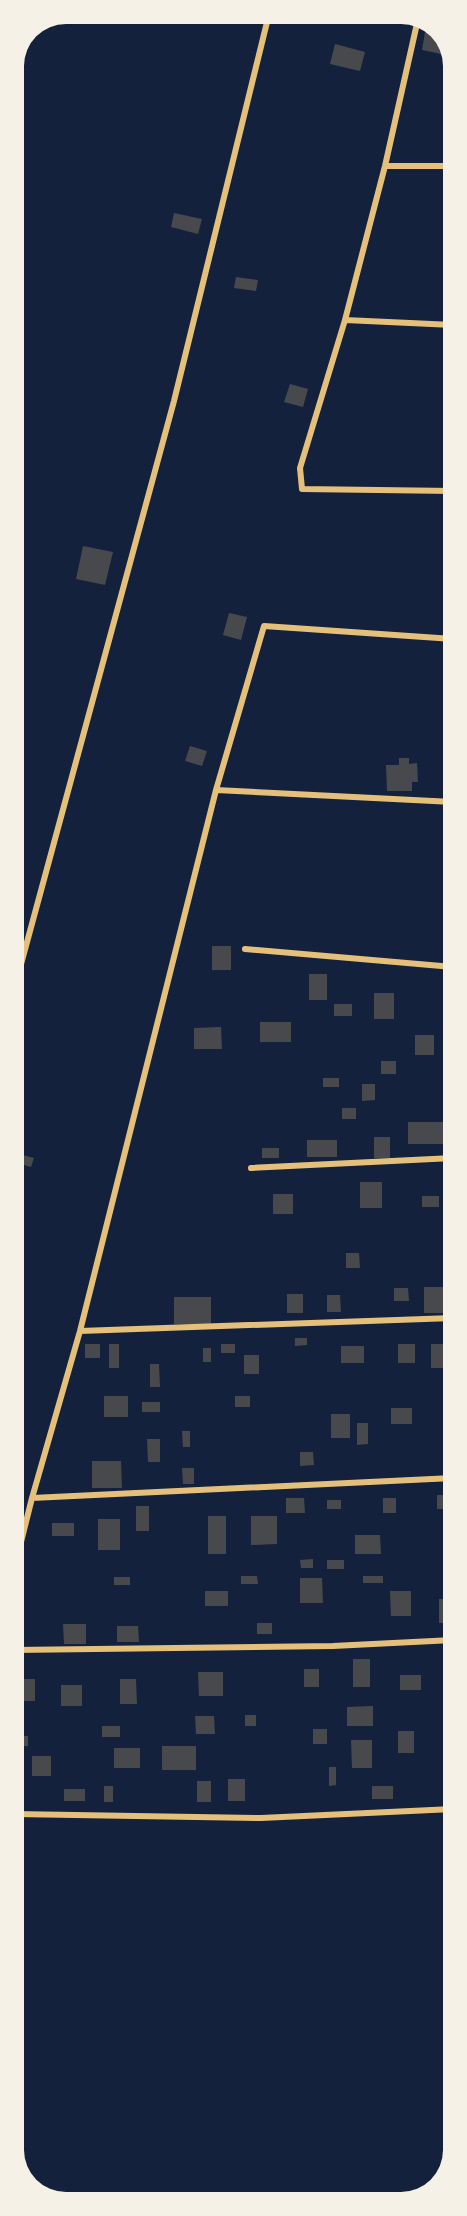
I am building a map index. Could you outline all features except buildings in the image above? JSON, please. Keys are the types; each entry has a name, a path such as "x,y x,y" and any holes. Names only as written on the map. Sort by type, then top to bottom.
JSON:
{"street":[{"path":"24,953 174,401 267,24"},
{"path":"416,27 385,166 345,320 300,468 302,489 443,491"},
{"path":"385,166 443,166"},
{"path":"345,320 443,325"},
{"path":"24,1530 80,1331 216,790 264,626 443,638"},
{"path":"216,790 443,801"},
{"path":"245,949 443,966"},
{"path":"251,1168 443,1158"},
{"path":"80,1331 443,1318"},
{"path":"32,1498 443,1478"},
{"path":"24,1650 333,1646 443,1640"},
{"path":"24,1814 261,1818 443,1809"}]}
